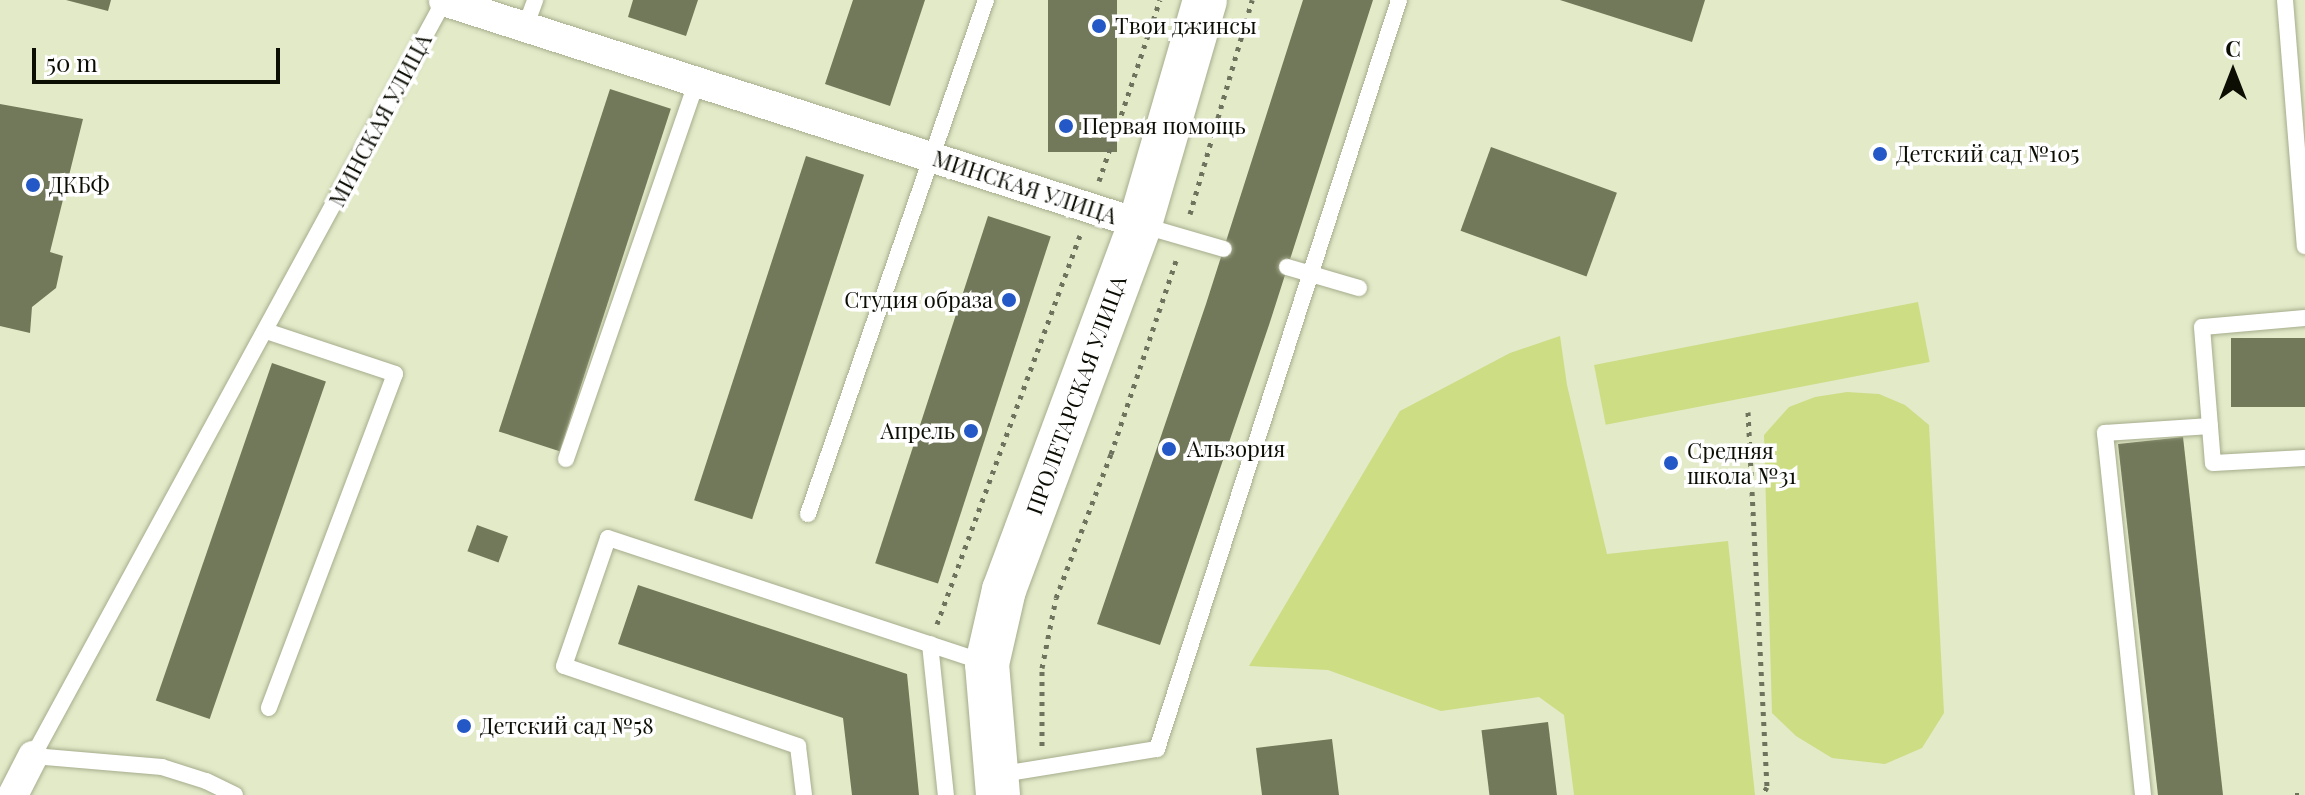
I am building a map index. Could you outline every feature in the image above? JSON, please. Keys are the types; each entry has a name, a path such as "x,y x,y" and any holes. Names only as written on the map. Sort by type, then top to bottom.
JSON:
{"main road":[{"name":"ПРОЛЕТАРСКАЯ УЛИЦА","path":"997,785 987,664 1004,590 1140,224 1205,0"}],"street":[{"name":"МИНСКАЯ УЛИЦА","path":"444,1 530,14 696,83 1140,224"},
{"name":"МИНСКАЯ УЛИЦА","path":"13,795 33,756"}],"lane":[{"path":"808,514 986,0"},
{"path":"997,785 1042,767 1157,749 1399,0"},
{"path":"2285,0 2305,246"},
{"name":"МИНСКАЯ УЛИЦА","path":"33,756 444,1"},
{"path":"566,459 696,83"},
{"path":"1140,224 1224,249"},
{"path":"1287,267 1359,288"},
{"path":"2305,318 2202,327 2213,463 2305,458"},
{"path":"266,331 395,374 269,708"},
{"path":"2143,795 2105,433 2210,426"},
{"path":"804,795 798,746 564,666 608,538 987,664"},
{"path":"930,644 946,795"},
{"path":"33,756 162,767 206,781 235,795"}],"path":[{"path":"930,644 1090,208 1160,0"},
{"path":"1042,767 1042,668 1056,598 1111,454 1184,237 1252,0"},
{"path":"1748,412 1767,787 1762,795"},
{"path":"2295,795 2302,795"}],"green space":[{"path":"1918,302 1930,362 1606,425 1594,365"},
{"path":"1560,336 1567,385 1607,554 1728,541 1755,795 1574,795 1564,715 1539,697 1441,711 1328,670 1249,666 1400,411 1510,353"},
{"path":"1847,392 1879,394 1905,405 1929,425 1944,713 1922,748 1885,764 1832,758 1796,736 1772,713 1764,435 1789,407 1815,397"}],"building":[{"path":"66,0 111,0 108,11"},
{"path":"633,0 698,0 686,36 628,17"},
{"path":"853,0 925,0 890,106 825,84"},
{"path":"1048,0 1117,0 1117,152 1048,152"},
{"path":"1303,0 1373,0 1269,325 1160,645 1097,624 1206,304"},
{"path":"1560,0 1705,0 1692,42"},
{"path":"610,89 671,109 560,451 499,431"},
{"name":"ДКБФ","path":"0,104 83,119 50,252 63,256 56,288 32,307 30,333 0,326"},
{"path":"1491,147 1617,193 1586,276 1461,231"},
{"path":"806,156 864,175 752,519 694,500"},
{"path":"988,216 1051,236 938,584 875,563"},
{"path":"2231,338 2305,338 2305,407 2231,407"},
{"path":"272,363 326,382 210,719 156,701"},
{"path":"2183,437 2223,795 2158,795 2118,444"},
{"path":"477,525 508,536 498,563 467,551"},
{"path":"638,585 907,674 919,795 852,795 843,718 618,644"},
{"path":"1548,722 1557,795 1489,795 1481,730"},
{"path":"1332,739 1339,795 1262,795 1256,748"}],"place":[{"name":"Твои джинсы","path":"1099,26"},
{"name":"Первая помощь","path":"1066,126"},
{"name":"Детский сад №105","path":"1880,154"},
{"name":"ДКБФ","path":"33,185"},
{"name":"Студия образа","path":"1009,300"},
{"name":"Апрель","path":"971,431"},
{"name":"Альзория","path":"1169,449"},
{"name":"Средняя школа №31","path":"1671,463"},
{"name":"Детский сад №58","path":"464,726"}]}
